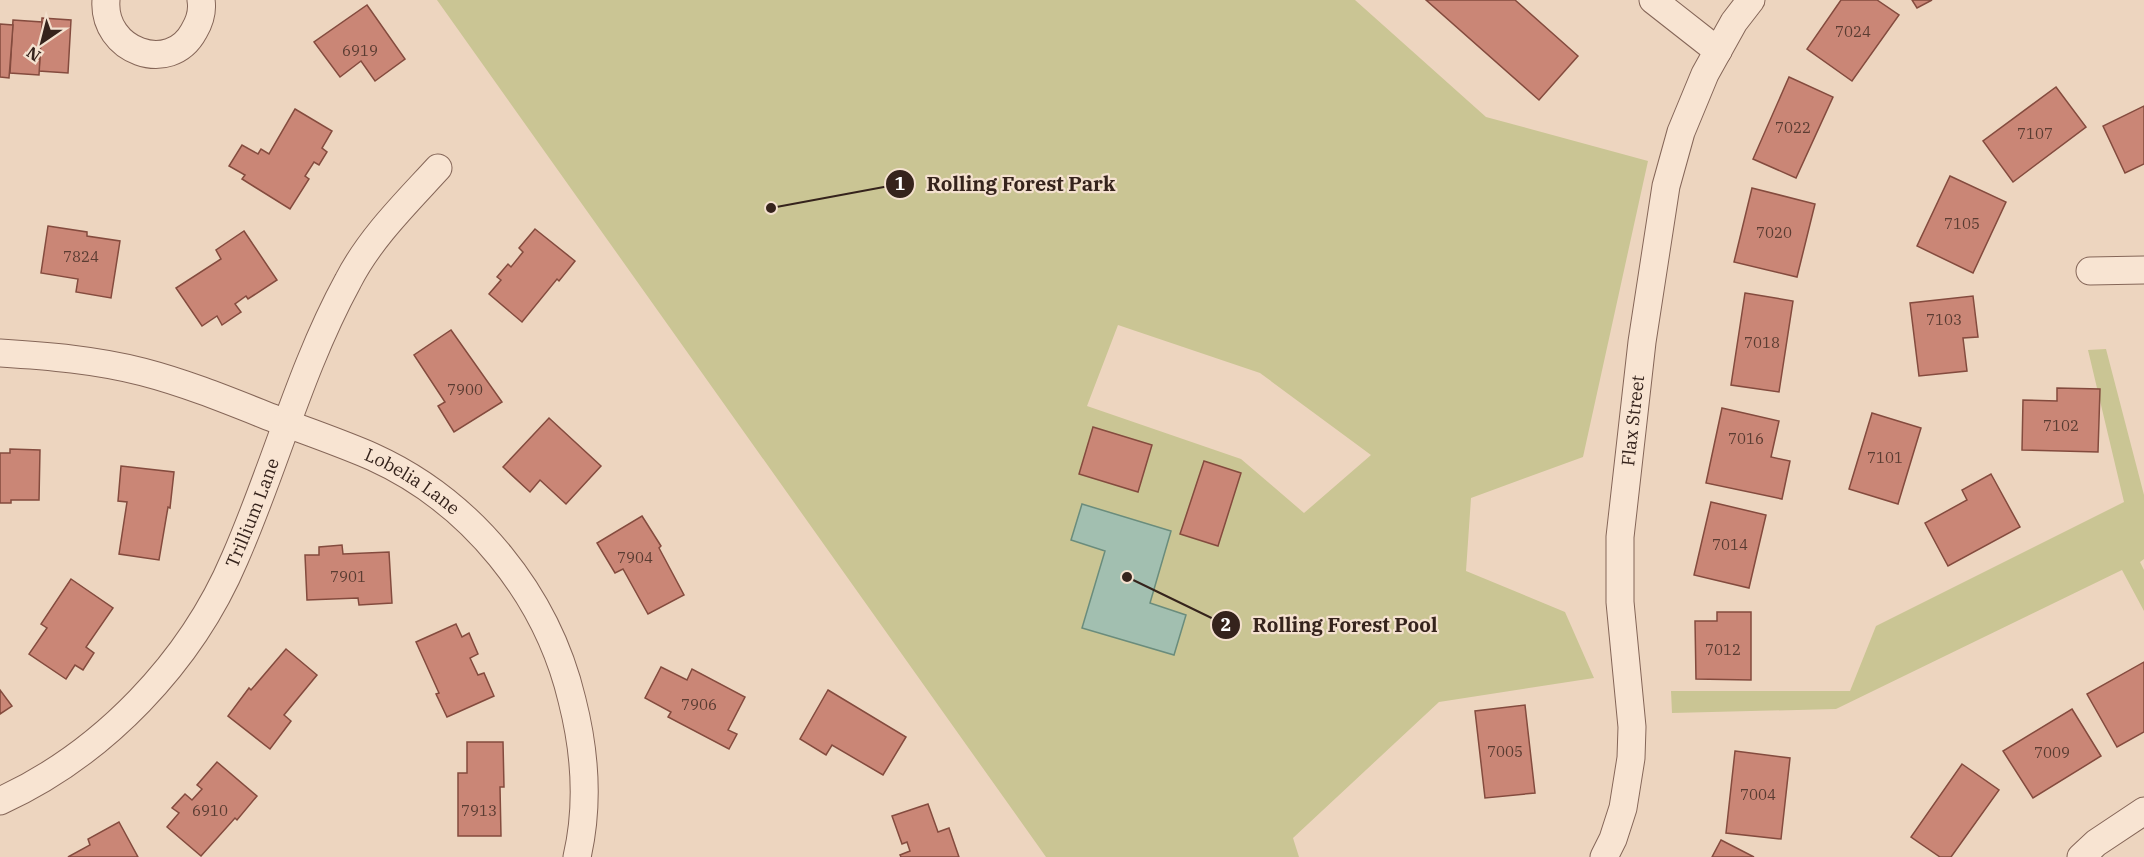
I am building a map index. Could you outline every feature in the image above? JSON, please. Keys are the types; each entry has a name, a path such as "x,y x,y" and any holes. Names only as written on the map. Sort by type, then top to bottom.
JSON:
{"street":[{"path":"106,0 106,11 112,30 123,44 142,52 162,54 181,48 191,36 199,22 202,9 201,0"},
{"path":"1653,0 1718,51"},
{"name":"Flax Street","path":"1604,857 1613,839 1623,808 1631,758 1632,727 1620,602 1620,537 1642,342 1666,186 1681,132 1705,74 1734,22 1751,0"},
{"name":"Trillium Lane","path":"0,801 63,765 107,731 140,700 196,630 216,597 235,558 321,334 349,279 376,238 438,168"},
{"path":"2090,271 2144,270"},
{"name":"Lobelia Lane","path":"0,353 68,358 141,371 185,384 373,457 421,485 457,511 501,555 533,602 547,627 566,674 579,727 585,795 577,857"},
{"path":"2081,857 2096,843 2144,811"}],"shaded area":[{"path":"437,0 1355,0 1486,117 1648,161 1583,457 1471,498 1466,571 1565,612 1594,678 1439,702 1293,838 1299,857 1046,857","holes":["1118,325 1260,373 1371,455 1304,513 1241,459 1087,406","1105,551 1150,603 1082,628 1082,627"]},
{"path":"2106,349 2144,495 2144,559 2140,562 2144,570 2144,611 2122,570 1836,709 1672,713 1671,691 1850,691 1876,626 2124,502 2088,350"},
{"path":"1082,504 1171,531 1150,603 1186,615 1174,655 1082,628 1105,551 1071,540"}],"building":[{"path":"1426,0 1515,0 1578,56 1539,100"},
{"path":"1841,0 1877,0 1899,15 1852,81 1807,49"},
{"path":"1912,0 1932,0 1917,8"},
{"path":"367,5 405,59 375,81 361,61 340,77 314,42"},
{"path":"42,18 71,20 68,73 39,71"},
{"path":"13,20 42,22 39,75 10,73"},
{"path":"0,24 13,25 9,78 0,77"},
{"path":"1789,77 1833,97 1796,178 1753,159"},
{"path":"2056,87 2086,127 2013,182 1983,141"},
{"path":"2144,106 2144,164 2125,173 2103,126"},
{"path":"295,109 332,131 322,148 327,152 319,165 314,162 305,176 309,179 290,209 242,179 245,175 229,166 242,145 258,154 261,149 269,154"},
{"path":"1950,176 2006,202 1973,273 1917,246"},
{"path":"1752,188 1815,204 1797,277 1734,262"},
{"path":"48,226 87,232 87,236 120,241 111,298 76,292 78,279 41,273"},
{"path":"535,229 575,261 522,322 489,294 501,280 497,277 508,264 511,267 523,252 519,248"},
{"path":"244,231 277,280 248,299 246,296 235,304 241,312 222,325 217,316 202,326 176,288 221,259 216,250"},
{"path":"1745,293 1793,301 1779,392 1731,385"},
{"path":"1973,296 1978,337 1963,338 1967,371 1919,376 1910,303"},
{"path":"451,330 502,402 454,432 438,406 445,402 414,355"},
{"path":"2057,388 2100,389 2098,452 2022,450 2023,400 2057,401"},
{"path":"1722,408 1779,421 1771,457 1790,461 1782,499 1706,483"},
{"path":"1872,413 1921,428 1898,504 1849,489"},
{"path":"549,418 601,466 566,504 540,480 530,492 503,467"},
{"path":"1093,427 1152,445 1138,492 1079,474"},
{"path":"10,449 40,450 39,500 11,500 11,503 0,503 0,453 10,453"},
{"path":"1204,461 1241,473 1218,546 1180,534"},
{"path":"121,466 174,472 170,508 168,507 159,560 119,554 127,502 118,501"},
{"path":"1991,474 2020,527 1948,566 1925,523 1967,500 1962,490"},
{"path":"1711,502 1766,515 1749,588 1694,575"},
{"path":"642,516 661,546 659,548 684,595 648,614 623,569 615,573 597,543"},
{"path":"342,545 343,554 389,552 392,603 359,605 358,598 307,600 305,555 319,555 319,547"},
{"path":"71,579 113,608 86,647 94,653 83,670 75,665 66,679 29,654 47,628 41,624"},
{"path":"1717,612 1751,612 1751,680 1696,679 1695,621 1717,621"},
{"path":"456,624 462,637 469,633 478,654 470,658 478,675 484,673 494,696 447,717 416,642"},
{"path":"286,649 317,675 284,715 291,721 270,749 228,716 249,688 251,690"},
{"path":"2144,662 2144,732 2117,747 2087,694"},
{"path":"661,667 687,680 692,669 745,697 728,730 737,734 729,749 668,717 671,712 645,698"},
{"path":"0,690 12,706 0,714"},
{"path":"828,690 906,737 883,775 832,745 826,755 800,739"},
{"path":"1525,705 1535,793 1485,798 1475,711"},
{"path":"2072,709 2101,756 2033,798 2003,751"},
{"path":"467,742 503,742 504,787 500,787 501,836 458,836 458,773 467,773"},
{"path":"1735,751 1790,758 1781,839 1726,833"},
{"path":"217,762 257,796 201,856 167,827 179,813 172,808 185,794 192,800 202,789 197,785"},
{"path":"1962,764 1999,790 1951,857 1940,857 1911,837"},
{"path":"928,804 938,832 949,828 959,857 901,857 900,855 910,851 907,842 902,844 892,816"},
{"path":"119,822 138,857 68,857 90,845 88,839"},
{"path":"1721,840 1754,857 1712,857"}],"place":[{"name":"Rolling Forest Park","path":"771,208"},
{"name":"Rolling Forest Pool","path":"1127,577"}]}
